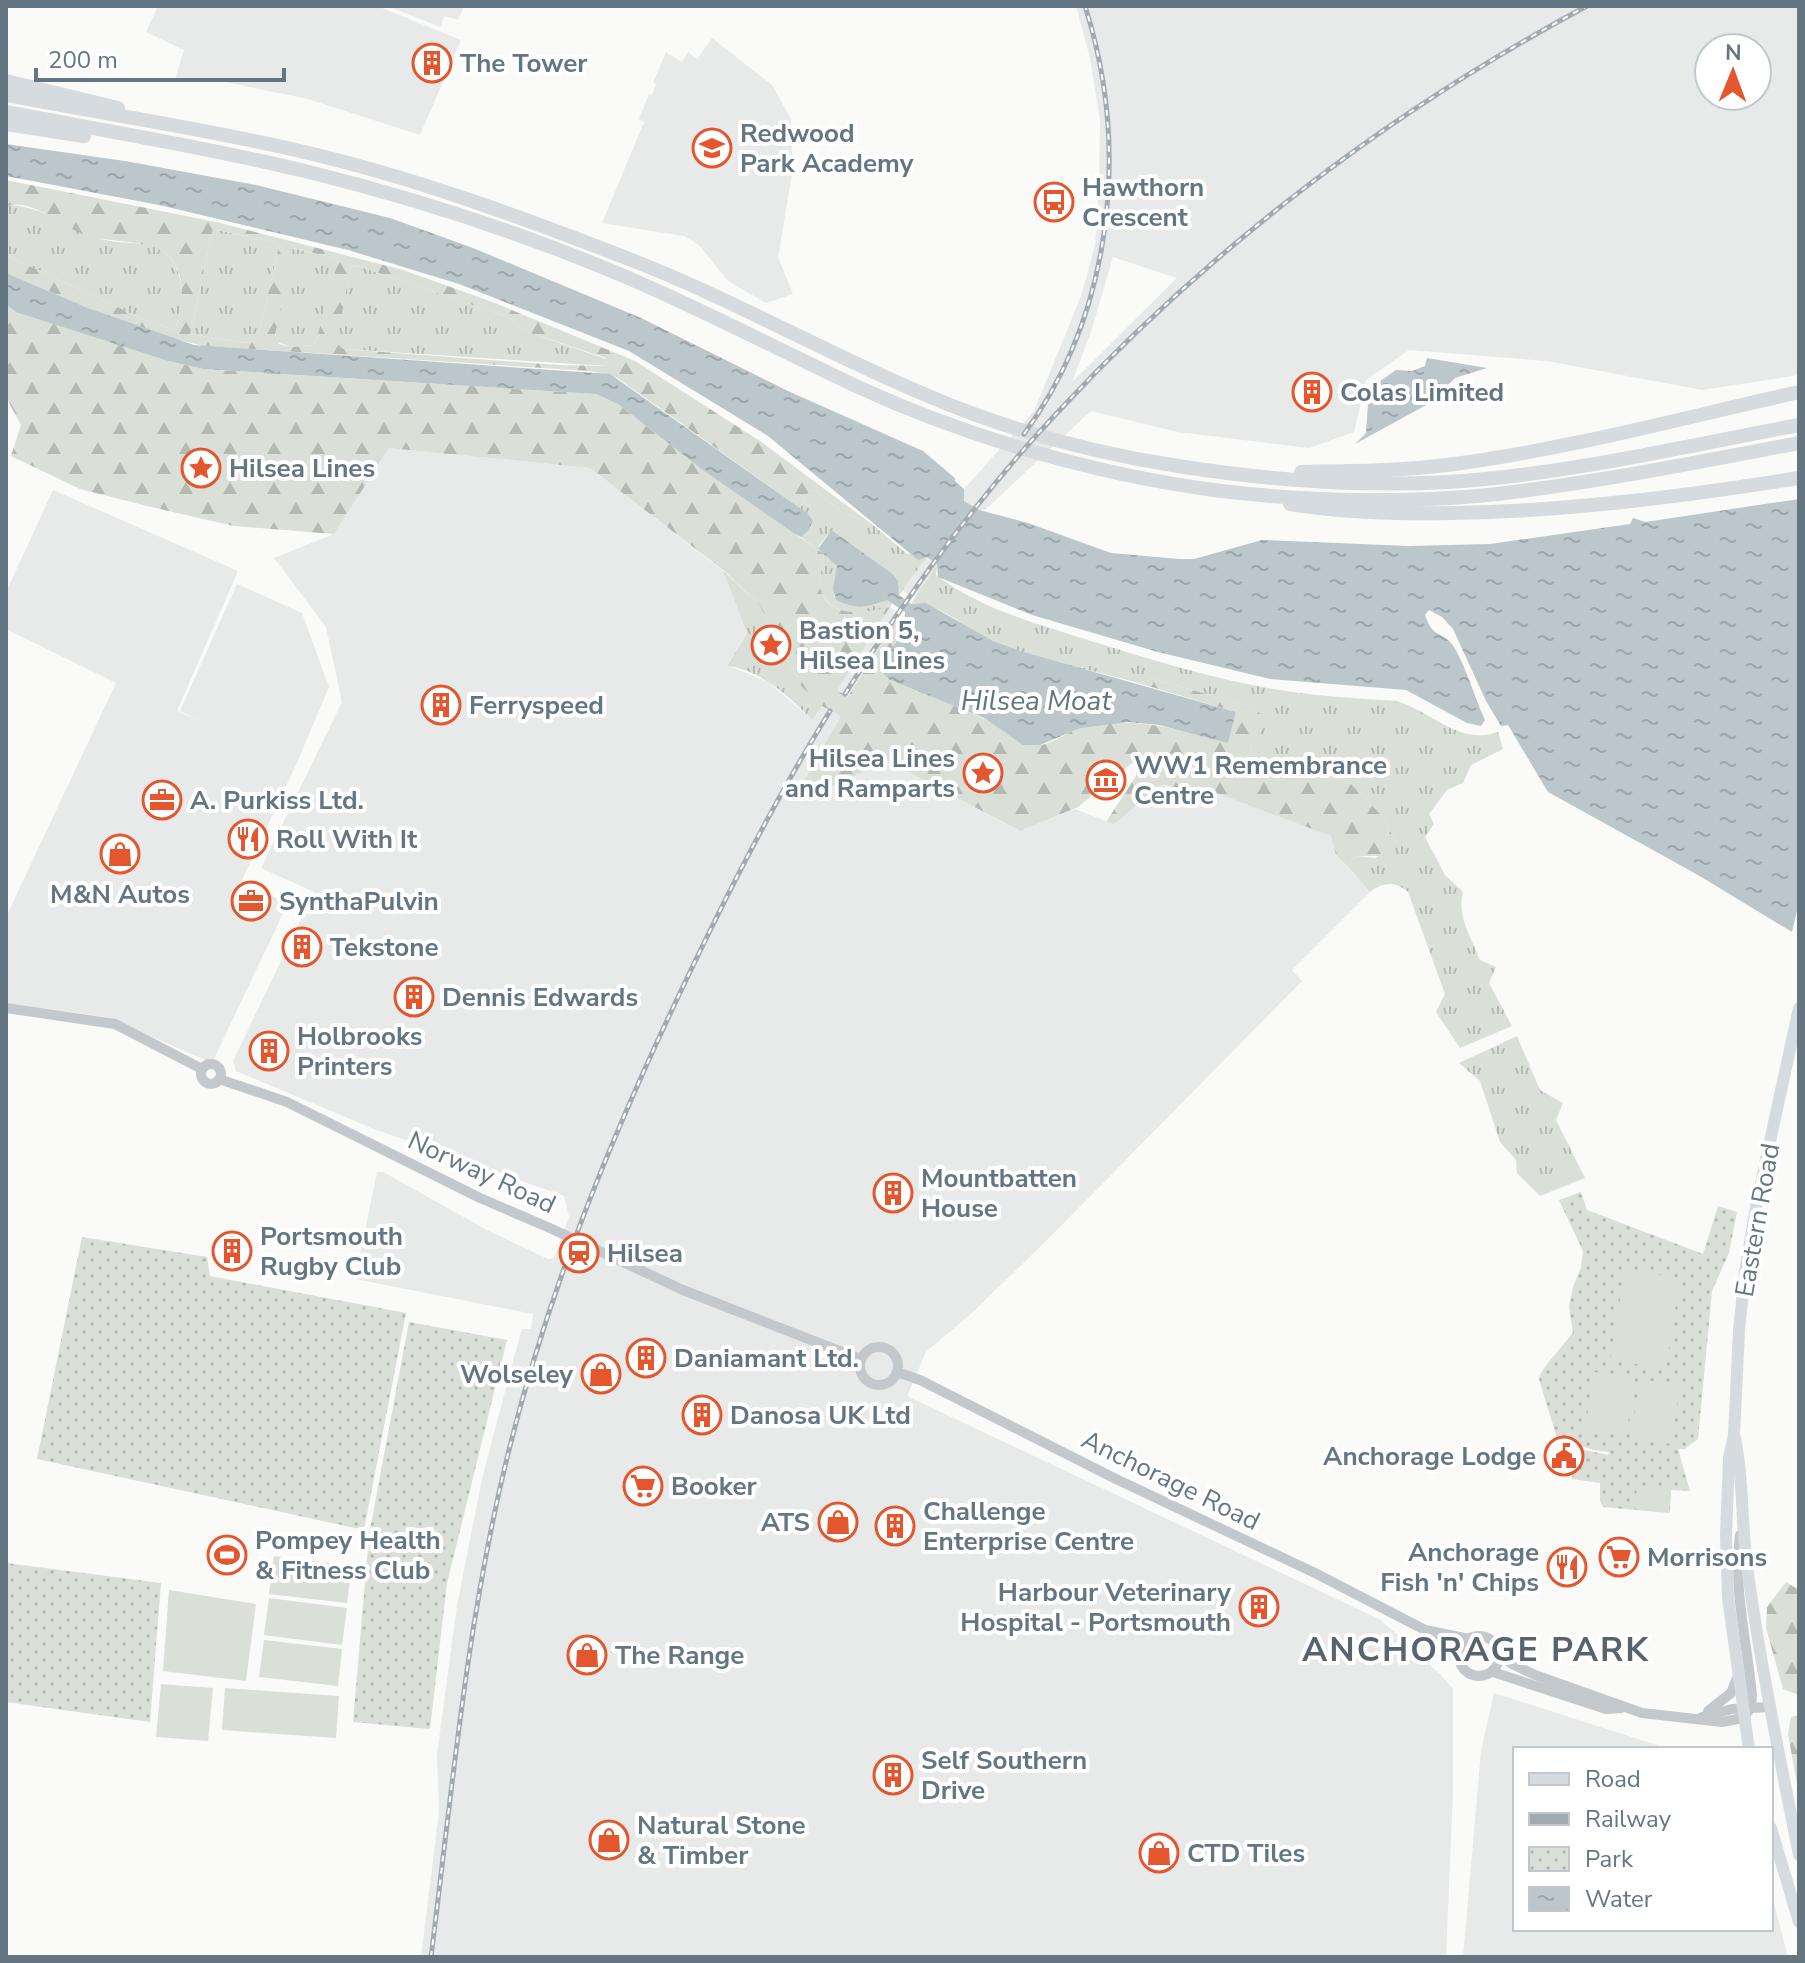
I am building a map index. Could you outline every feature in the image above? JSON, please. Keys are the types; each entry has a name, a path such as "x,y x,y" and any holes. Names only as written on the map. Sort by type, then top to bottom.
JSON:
{"highway":[{"path":"6,81 78,97 187,128"},
{"path":"6,95 299,150 503,210 636,262 931,397 1017,427 1130,457 1221,473 1336,482 1388,484 1462,481 1507,477 1799,425"},
{"path":"6,112 247,159 386,192 619,274 750,333 871,393 925,415 1004,442 1118,473 1335,512 1406,514 1497,512 1604,504 1799,478"},
{"path":"6,124 247,159"},
{"path":"1221,473 1368,471 1445,465 1523,453 1799,392"},
{"path":"1216,491 1362,499 1508,493 1799,443"}],"main road":[{"name":"Eastern Road","path":"1749,1747 1737,1678 1726,1573 1729,1458 1734,1435 1745,1272 1757,1201 1799,1008"},
{"name":"Eastern Road","path":"1734,1435 1754,1614 1799,1855"},
{"path":"1773,1835 1799,1922"}],"street":[{"name":"Norway Road","path":"6,1008 115,1024 202,1069 207,1064 215,1065 220,1072 219,1079 287,1102 480,1198 710,1302 860,1359"},
{"path":"887,1348 897,1361 897,1372 884,1385 871,1384 860,1371 860,1359 869,1349 887,1348"},
{"name":"Anchorage Road","path":"897,1372 920,1380 1116,1479 1315,1573 1425,1630 1460,1661"},
{"path":"1742,1521 1737,1560 1738,1583 1743,1640 1752,1689 1745,1712"},
{"name":"Anchorage Road","path":"1425,1630 1469,1639"},
{"path":"1622,1708 1608,1700 1523,1670 1499,1654 1489,1639 1481,1636 1469,1639 1461,1649 1460,1661 1470,1674 1493,1672 1606,1709 1622,1708 1672,1718 1727,1722 1745,1712 1770,1707"},
{"path":"1493,1672 1498,1665 1499,1654"},
{"path":"1696,1718 1726,1699 1737,1678"}],"shaded area":[{"path":"158,6 377,6 461,40 420,135 308,99 206,78 175,79 184,50 146,32"},
{"path":"388,6 464,6 458,20 444,16 440,27"},
{"path":"1076,6 1799,6 1799,375 1702,390 1547,361 1409,350 1366,380 1354,432 1309,448 1178,432 1091,411 985,510 979,510 964,501 964,489 1034,411 1081,296 1095,246 1100,121 1090,58","holes":["1113,257 1177,278 1072,382 1091,332"]},
{"name":"Redwood Park Academy","path":"712,38 772,85 791,119 792,174 778,257 793,294 766,303 728,281 699,245 684,236 602,223 644,122 639,119 649,94 652,95 656,84 653,83 666,52 682,62 688,52 697,59"},
{"path":"389,448 590,468 723,571 747,633 727,665 768,682 811,719 822,706 842,716 797,795 805,798 887,761 1019,831 1075,809 1113,824 1154,788 1162,785 1182,791 1203,788 1332,836 1336,855 1370,892 1292,970 1302,981 1048,1239 973,1312 926,1352 907,1396 1381,1620 1441,1675 1453,1689 1453,1792 1446,1957 421,1957 439,1812 437,1754 457,1606 482,1479 522,1329 531,1329 533,1314 355,1279 377,1172 383,1172 487,1230 548,1259 554,1258 569,1217 564,1196 374,1129 236,1071 233,1061 314,892 261,868 342,702 326,627 274,558 334,534"},
{"path":"53,490 238,571 177,711 199,721 180,711 237,584 302,613 329,687 241,882 288,903 212,1063 106,1017 6,1003 6,917 116,683 6,629 6,592"},
{"path":"927,557 937,564 917,595 912,597 903,590"},
{"path":"890,607 900,614 849,697 836,690"},
{"path":"1494,1693 1663,1747 1513,1747 1513,1931 1773,1931 1773,1899 1788,1957 1463,1957 1481,1751"}],"green space":[{"path":"6,180 216,222 403,270 495,303 635,361 760,441 873,525 844,513 814,490 805,495 800,508 616,377 590,371 204,346 88,308 6,273 6,255 145,320 171,329 177,325 180,307 182,288 178,271 168,255 152,246 95,238 27,206 6,206","holes":["213,229 277,243 279,246 259,334 256,339 246,343 190,334","293,248 338,261 313,345 291,347 279,344 275,335","355,265 505,316 528,332 606,358 607,366 343,349 338,344 338,336 350,269"]},
{"path":"6,206 44,213 98,238 152,246 168,255 179,274 181,285 181,308 175,328 145,320 6,255"},
{"path":"213,229 277,243 279,246 256,340 246,343 190,334"},
{"path":"292,248 338,261 321,330 313,345 291,347 277,342 275,330"},
{"path":"355,265 505,316 528,332 606,359 607,366 343,349 338,344 337,336 350,269"},
{"path":"6,304 29,316 168,361 203,369 596,394 618,404 704,471 824,554 820,586 830,604 848,612 890,607 837,690 848,697 897,619 896,641 884,670 890,680 982,718 1021,742 1042,745 1082,727 1138,723 1228,743 1236,712 1138,683 1153,679 1253,707 1261,714 1264,726 1250,746 1252,753 1305,772 1347,780 1384,818 1396,843 1386,856 1356,856 1347,866 1336,855 1331,836 1203,788 1182,791 1165,785 1158,786 1118,821 1113,824 1106,822 1136,776 1137,767 1132,763 1078,807 1020,831 887,761 804,799 796,796 841,716 822,706 802,687 759,604 723,570 590,468 389,448 334,534 234,526 80,489 11,456 21,425 6,397"},
{"path":"814,490 844,513 873,525 907,554 919,559 927,557 899,595 898,581 893,574 833,531 819,545 819,551 801,537 812,525 800,508 805,495"},
{"path":"824,554 837,566 834,597 860,606 887,600 892,603 890,607 849,612 831,604 820,586"},
{"path":"937,564 936,575 985,604 1040,625 1141,656 1207,675 1270,688 1324,696 1397,701 1471,735 1498,732 1503,749 1471,765 1463,783 1447,790 1429,814 1434,824 1425,837 1445,875 1463,892 1461,901 1466,927 1480,960 1496,967 1489,983 1512,1026 1460,1048 1436,1012 1445,994 1408,892 1389,884 1370,892 1347,866 1356,856 1376,858 1396,843 1384,818 1347,780 1305,772 1252,753 1250,746 1261,714 1253,707 1153,679 1138,683 1043,659 989,639 941,611 911,604"},
{"path":"723,571 759,604 802,687 822,706 812,720 762,678 727,666 747,633"},
{"path":"1517,1036 1540,1090 1563,1103 1556,1120 1585,1178 1540,1196 1517,1173 1516,1160 1500,1142 1480,1081 1459,1063"},
{"path":"1581,1192 1587,1210 1703,1254 1718,1206 1737,1212 1729,1253 1712,1291 1698,1439 1685,1449 1678,1449 1690,1491 1671,1490 1670,1513 1603,1507 1600,1483 1572,1479 1574,1466 1568,1465 1571,1447 1608,1455 1609,1452 1557,1439 1539,1378 1573,1332 1569,1307 1583,1251 1559,1200"},
{"path":"82,1237 207,1257 210,1276 406,1313 364,1530 37,1459"},
{"path":"1625,1270 1680,1278 1666,1369 1610,1360"},
{"path":"409,1322 507,1340 447,1583 430,1729 353,1722 369,1535"},
{"path":"1594,1372 1635,1378 1626,1436 1585,1430"},
{"path":"1640,1379 1680,1386 1671,1444 1631,1437"},
{"path":"1637,1486 1671,1490 1669,1512 1635,1509"},
{"path":"274,1556 352,1566 347,1603 269,1594"},
{"path":"6,1563 161,1583 150,1722 6,1702"},
{"path":"1786,1582 1799,1590 1799,1695 1783,1689 1766,1628 1767,1607"},
{"path":"169,1590 256,1604 246,1681 163,1671"},
{"path":"269,1598 347,1608 342,1645 264,1635"},
{"path":"264,1640 342,1649 338,1686 259,1677"},
{"path":"161,1684 213,1688 208,1741 156,1737"},
{"path":"225,1688 339,1696 336,1738 222,1730"},
{"path":"1799,1715 1799,1795 1788,1734 1791,1717"}],"water":[{"path":"6,144 125,161 256,185 390,218 473,248 641,318 788,391 923,451 956,479 964,489 964,501 979,510 1028,523 1111,553 1194,559 1262,540 1409,546 1490,544 1630,524 1633,518 1645,522 1799,499 1799,902 1792,932 1698,875 1548,792 1508,725 1501,726 1486,701 1453,629 1442,617 1429,610 1425,615 1431,628 1450,642 1463,664 1485,720 1481,726 1467,723 1406,690 1270,679 1158,652 1032,615 938,577 937,564 927,557 918,560 768,436 629,351 459,284 348,250 159,205 6,176"},
{"path":"6,273 88,308 194,345 610,374 807,513 813,521 801,537 795,534 704,471 618,404 596,394 203,369 168,361 16,312 6,304"},
{"path":"1427,358 1487,368 1455,378 1430,403 1355,444 1366,433 1369,389 1396,370 1412,371 1425,366"},
{"name":"Hilsea Moat","path":"833,531 893,574 898,581 899,595 911,604 926,603 993,641 1236,712 1228,743 1159,725 1128,722 1080,728 1040,745 1023,745 984,718 890,680 884,674 885,666 902,630 905,612 887,600 862,606 836,600 833,589 837,566 818,549"}],"railway":[{"path":"1024,434 1054,387 1077,336 1094,283 1105,228 1109,171 1107,115 1099,60 1085,6"},
{"path":"845,694 918,584 998,480 1056,414 1175,296 1305,188 1372,138 1442,91 1587,6"},
{"path":"431,1957 462,1706 481,1582 507,1458 542,1333 585,1211 661,1033 756,841 830,711"}],"place":[{"name":"The Tower","path":"432,63"},
{"name":"Redwood Park Academy","path":"712,148"},
{"name":"Hawthorn Crescent","path":"1054,202"},
{"name":"Colas Limited","path":"1312,392"},
{"name":"Hilsea Lines","path":"201,468"},
{"name":"Bastion 5, Hilsea Lines","path":"771,645"},
{"name":"Ferryspeed","path":"441,705"},
{"name":"Hilsea Lines and Ramparts","path":"983,773"},
{"name":"WW1 Remembrance Centre","path":"1106,780"},
{"name":"A. Purkiss Ltd.","path":"162,800"},
{"name":"Roll With It","path":"248,839"},
{"name":"M&N Autos","path":"120,854"},
{"name":"SynthaPulvin","path":"251,901"},
{"name":"Tekstone","path":"302,947"},
{"name":"Dennis Edwards","path":"414,997"},
{"name":"Holbrooks Printers","path":"269,1051"},
{"name":"Mountbatten House","path":"893,1193"},
{"name":"Portsmouth Rugby Club","path":"232,1251"},
{"name":"Hilsea","path":"579,1253"},
{"name":"Daniamant Ltd.","path":"646,1358"},
{"name":"Wolseley","path":"601,1374"},
{"name":"Danosa UK Ltd","path":"702,1415"},
{"name":"Anchorage Lodge","path":"1564,1456"},
{"name":"Booker","path":"643,1486"},
{"name":"ATS","path":"838,1522"},
{"name":"Challenge Enterprise Centre","path":"895,1526"},
{"name":"Pompey Health & Fitness Club","path":"227,1555"},
{"name":"Morrisons","path":"1619,1557"},
{"name":"Anchorage Fish 'n' Chips","path":"1567,1567"},
{"name":"Harbour Veterinary Hospital - Portsmouth","path":"1259,1607"},
{"name":"The Range","path":"587,1655"},
{"name":"Self Southern Drive","path":"893,1775"},
{"name":"Natural Stone & Timber","path":"609,1840"},
{"name":"CTD Tiles","path":"1159,1853"}],"district":[{"name":"ANCHORAGE PARK","path":"1476,1649"}]}
